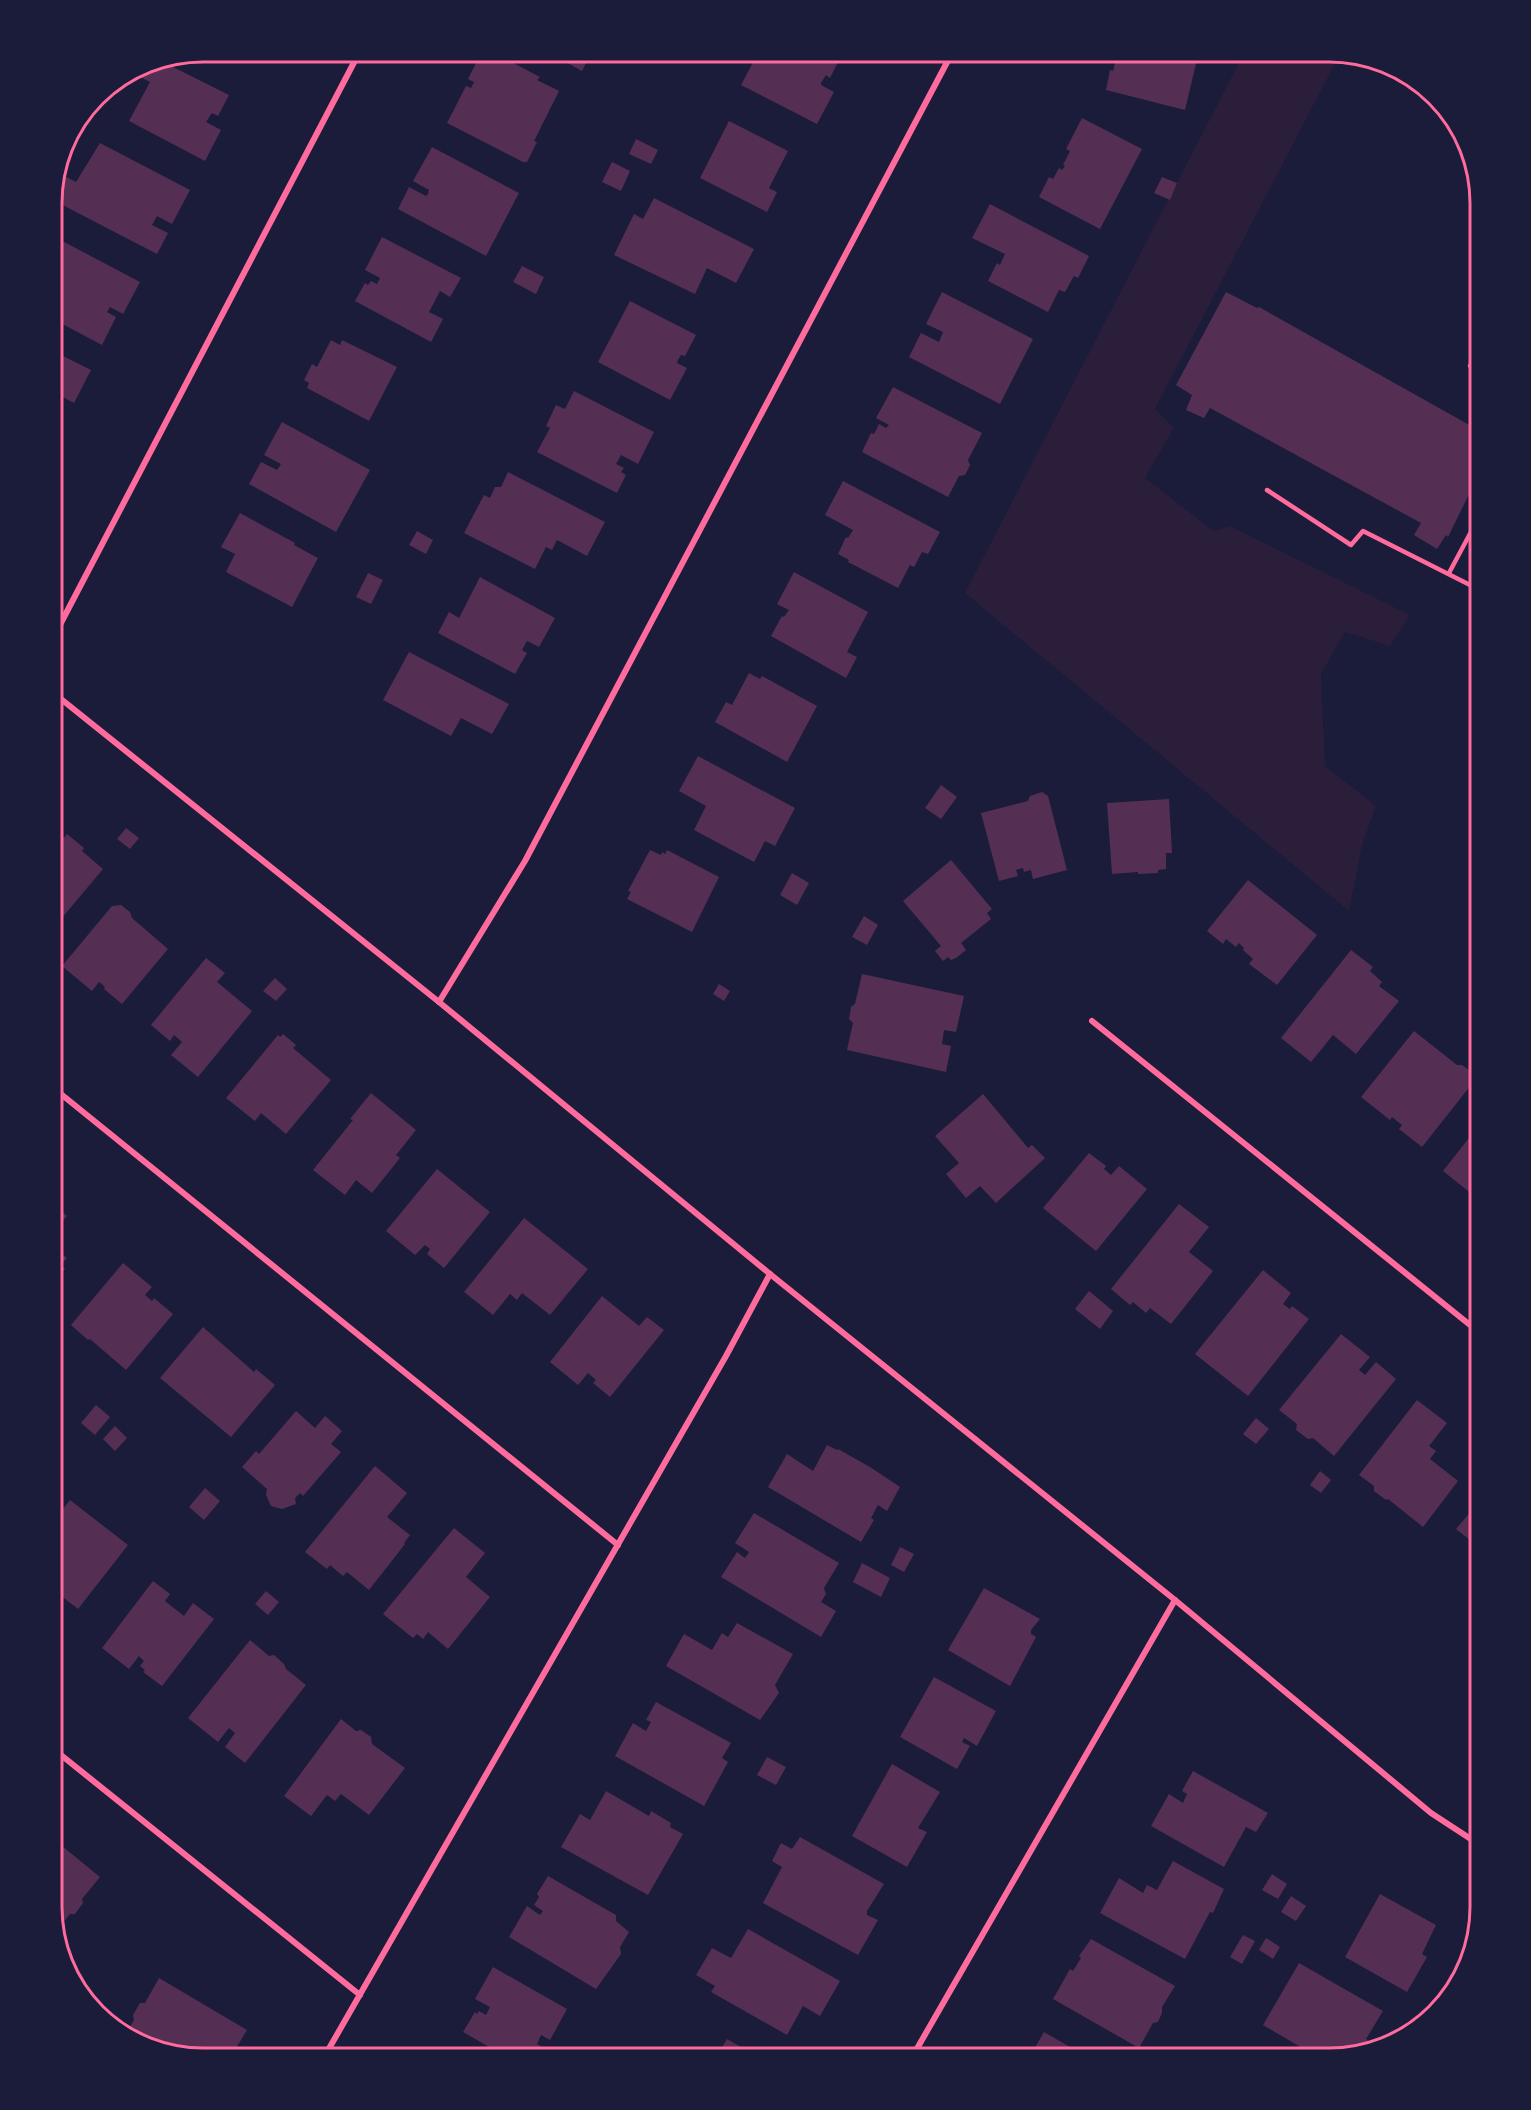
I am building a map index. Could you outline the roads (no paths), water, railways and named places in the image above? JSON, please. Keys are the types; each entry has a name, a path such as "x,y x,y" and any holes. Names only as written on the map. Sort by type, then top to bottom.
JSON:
{"street":[{"path":"62,621 354,62"},
{"path":"439,1002 525,861 947,62"},
{"path":"62,700 439,1002 770,1274 1175,1600 1431,1813 1470,1838"},
{"path":"1092,1021 1470,1325"},
{"path":"62,1095 618,1545"},
{"path":"329,2048 726,1356 770,1274"},
{"path":"917,2049 1175,1600"},
{"path":"62,1756 360,1995"}],"lane":[{"path":"1267,490 1351,545 1363,531 1470,585"},
{"path":"1449,573 1470,533"}]}
